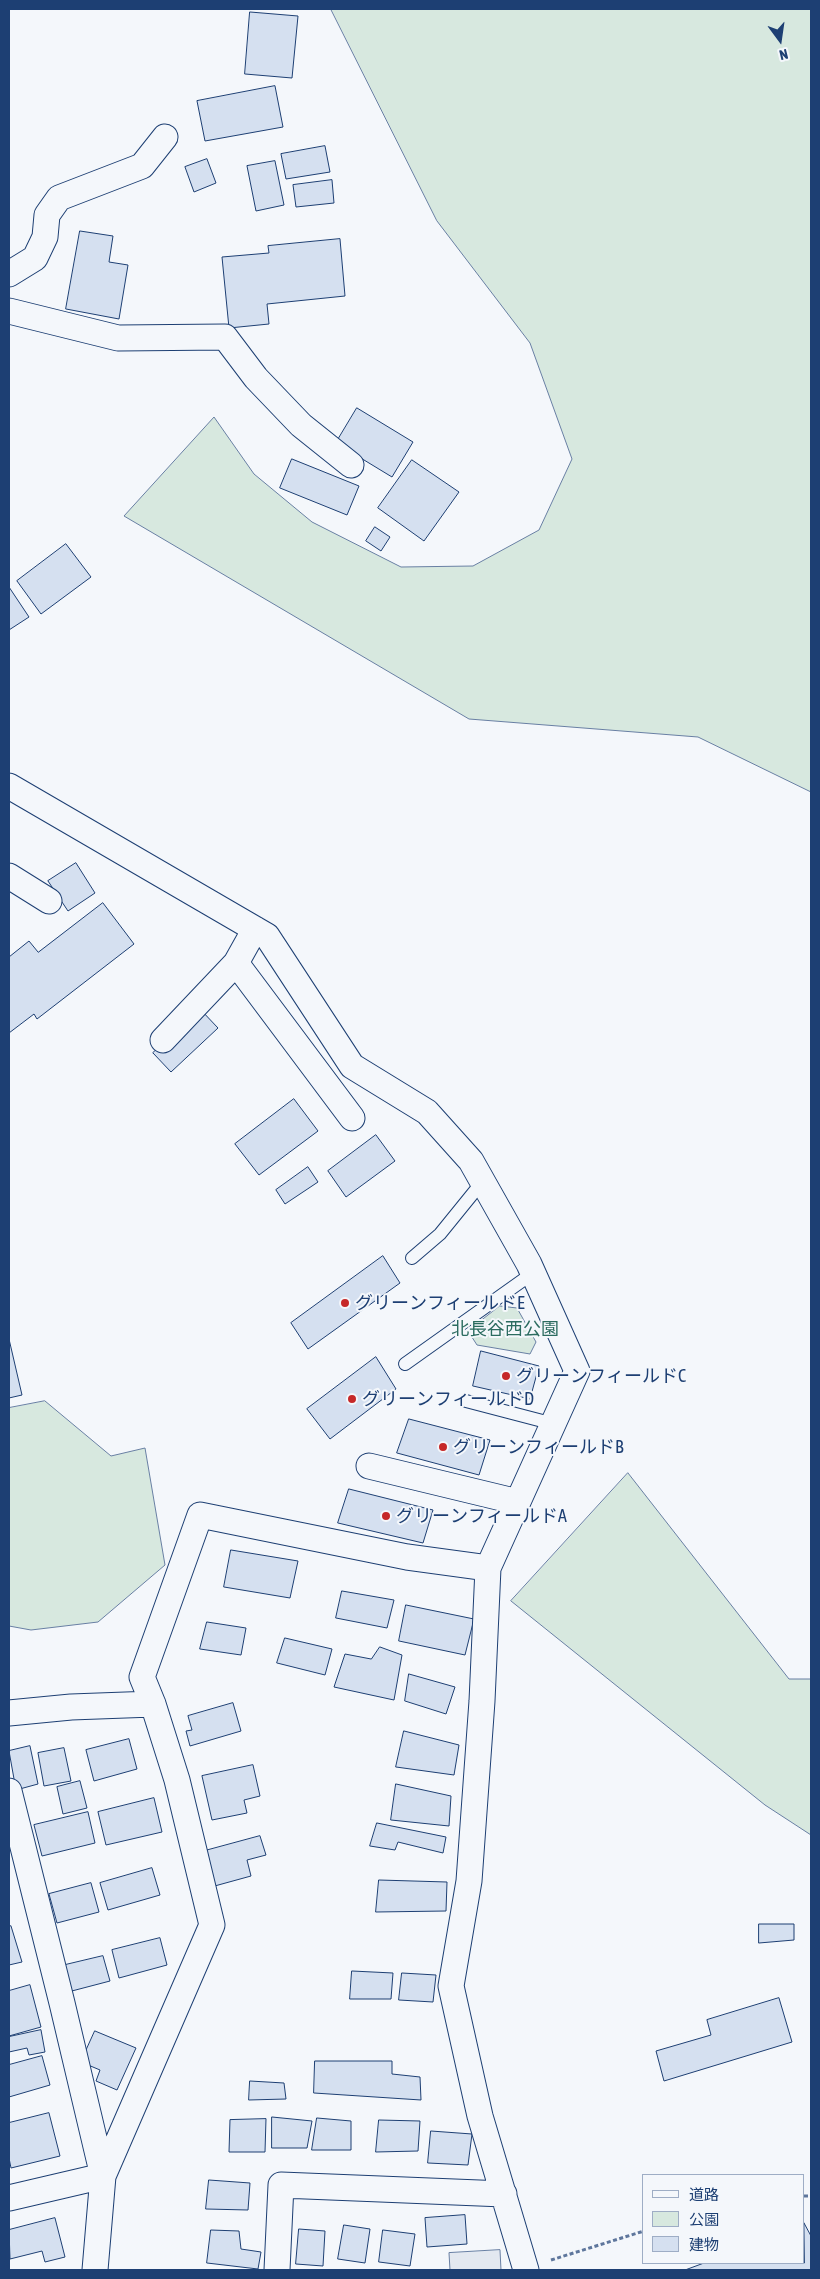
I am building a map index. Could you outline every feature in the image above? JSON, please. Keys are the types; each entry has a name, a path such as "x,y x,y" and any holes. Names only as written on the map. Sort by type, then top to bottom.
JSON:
{"street":[{"path":"9,274 35,258 45,238 47,215 59,198 142,166 165,137"},
{"path":"9,311 118,338 225,337 256,378 301,425 351,465"},
{"path":"9,786 267,936 352,1066 427,1112 471,1161 533,1273 577,1371 488,1568 482,1701 470,1881 451,1986 480,2116 525,2269"},
{"path":"9,876 49,901"},
{"path":"163,1040 236,963 255,929"},
{"path":"236,963 352,1118"},
{"path":"369,1466 518,1502"},
{"path":"103,2176 212,1924 176,1780 154,1704 142,1677 200,1515 407,1557 488,1568"},
{"path":"9,1713 71,1707 154,1704"},
{"path":"9,1792 103,2176 95,2270"},
{"path":"9,2198 103,2176"},
{"path":"277,2270 281,2185 504,2194"}],"lane":[{"path":"412,1258 440,1234 483,1181"},
{"path":"405,1364 533,1273"},
{"path":"466,1402 554,1424"}],"path":[{"path":"525,2269 642,2232"}],"green space":[{"path":"331,9 811,9 811,792 698,737 469,719 124,516 214,417 254,474 312,522 401,567 473,566 539,530 572,459 530,343 437,221"},
{"name":"北長谷西公園","path":"500,1306 517,1308 536,1342 530,1354 477,1345 468,1331"},
{"path":"45,1401 111,1456 145,1448 165,1565 98,1622 31,1630 9,1626 9,1408"},
{"path":"628,1473 789,1679 811,1679 811,1835 765,1805 511,1601"}],"shaded area":[{"path":"500,2250 501,2270 450,2270 449,2253"}],"building":[{"path":"250,12 298,16 292,78 245,74"},
{"path":"275,86 283,127 205,141 197,101"},
{"path":"325,146 330,172 286,179 281,154"},
{"path":"207,159 216,183 194,192 185,167"},
{"path":"275,161 284,205 256,211 247,166"},
{"path":"332,180 334,203 296,207 293,185"},
{"path":"80,231 113,236 109,262 128,265 119,319 66,309"},
{"path":"340,239 345,296 267,304 269,324 229,328 222,257 269,253 268,246"},
{"path":"357,408 413,442 392,477 336,443"},
{"path":"292,459 359,486 347,515 280,488"},
{"path":"412,460 459,492 424,541 378,508"},
{"path":"375,527 390,537 381,551 366,541"},
{"path":"66,544 91,577 41,614 17,581"},
{"path":"9,587 29,617 9,630"},
{"path":"76,863 95,893 68,911 48,881"},
{"path":"103,903 134,944 37,1019 34,1014 9,1033 9,957 29,941 38,952"},
{"path":"200,1009 218,1028 171,1072 153,1053"},
{"path":"294,1099 318,1131 259,1175 235,1144"},
{"path":"376,1135 395,1161 346,1197 328,1171"},
{"path":"308,1167 318,1182 285,1204 276,1190"},
{"name":"グリーンフィールドE","path":"383,1256 400,1283 308,1349 291,1323"},
{"path":"9,1339 22,1395 9,1398"},
{"name":"グリーンフィールドC","path":"481,1351 539,1366 530,1399 473,1386"},
{"name":"グリーンフィールドD","path":"376,1357 396,1389 330,1439 307,1409"},
{"name":"グリーンフィールドB","path":"409,1419 490,1440 479,1475 397,1453"},
{"name":"グリーンフィールドA","path":"349,1489 433,1510 423,1543 338,1523"},
{"path":"231,1550 298,1561 290,1598 224,1587"},
{"path":"342,1591 394,1600 387,1628 336,1618"},
{"path":"406,1605 474,1619 465,1655 399,1641"},
{"path":"207,1622 246,1628 241,1655 200,1649"},
{"path":"285,1638 332,1649 325,1675 277,1663"},
{"path":"380,1647 402,1655 394,1700 334,1687 345,1654 371,1659"},
{"path":"409,1674 455,1687 446,1714 405,1701"},
{"path":"233,1703 241,1731 190,1746 186,1731 192,1730 188,1716"},
{"path":"404,1731 459,1745 454,1775 396,1767"},
{"path":"129,1739 137,1769 94,1781 86,1750"},
{"path":"30,1746 38,1784 16,1790 9,1751"},
{"path":"64,1748 71,1781 44,1786 38,1753"},
{"path":"253,1765 260,1796 244,1800 247,1813 212,1820 202,1776"},
{"path":"80,1781 87,1808 63,1814 57,1787"},
{"path":"396,1784 451,1796 449,1826 391,1820"},
{"path":"154,1798 162,1832 106,1845 98,1812"},
{"path":"88,1812 95,1843 42,1856 34,1825"},
{"path":"377,1823 446,1837 443,1853 398,1842 395,1850 370,1846"},
{"path":"260,1836 266,1855 247,1860 251,1876 211,1887 201,1852"},
{"path":"152,1868 160,1895 108,1910 100,1883"},
{"path":"379,1880 447,1882 446,1911 376,1912"},
{"path":"91,1883 99,1912 57,1923 49,1894"},
{"path":"759,1924 794,1924 794,1940 759,1943"},
{"path":"11,1926 22,1962 9,1965 9,1927"},
{"path":"160,1938 167,1965 119,1978 112,1950"},
{"path":"103,1956 110,1981 68,1992 61,1966"},
{"path":"352,1971 393,1973 391,1999 350,1999"},
{"path":"402,1973 436,1975 433,2002 399,2000"},
{"path":"30,1985 41,2027 9,2036 9,1991"},
{"path":"779,1998 792,2042 664,2081 656,2051 711,2035 707,2020"},
{"path":"41,2030 45,2052 29,2055 27,2048 9,2052 9,2037"},
{"path":"95,2031 136,2048 117,2090 96,2081 100,2070 81,2062"},
{"path":"42,2056 50,2085 9,2097 9,2065"},
{"path":"315,2061 392,2061 392,2074 420,2077 421,2100 314,2093"},
{"path":"250,2081 284,2083 286,2099 249,2100"},
{"path":"49,2113 60,2156 11,2168 9,2158 9,2123"},
{"path":"272,2117 312,2121 307,2148 272,2148"},
{"path":"317,2118 351,2121 351,2150 312,2150"},
{"path":"266,2119 265,2152 229,2152 230,2120"},
{"path":"379,2120 420,2121 418,2151 376,2152"},
{"path":"431,2131 472,2134 468,2165 428,2163"},
{"path":"209,2180 250,2183 248,2210 206,2209"},
{"path":"465,2215 467,2244 427,2247 425,2218"},
{"path":"55,2218 65,2257 45,2262 42,2251 10,2259 9,2230"},
{"path":"344,2225 370,2229 365,2263 338,2259"},
{"path":"805,2225 811,2236 811,2270 685,2270 701,2264 805,2264"},
{"path":"299,2229 325,2231 323,2266 296,2264"},
{"path":"211,2230 239,2231 241,2249 261,2252 258,2269 207,2263"},
{"path":"383,2230 415,2234 410,2266 379,2262"}],"place":[{"name":"グリーンフィールドE","path":"345,1303"},
{"name":"グリーンフィールドC","path":"506,1376"},
{"name":"グリーンフィールドD","path":"352,1399"},
{"name":"グリーンフィールドB","path":"443,1447"},
{"name":"グリーンフィールドA","path":"386,1516"}]}
